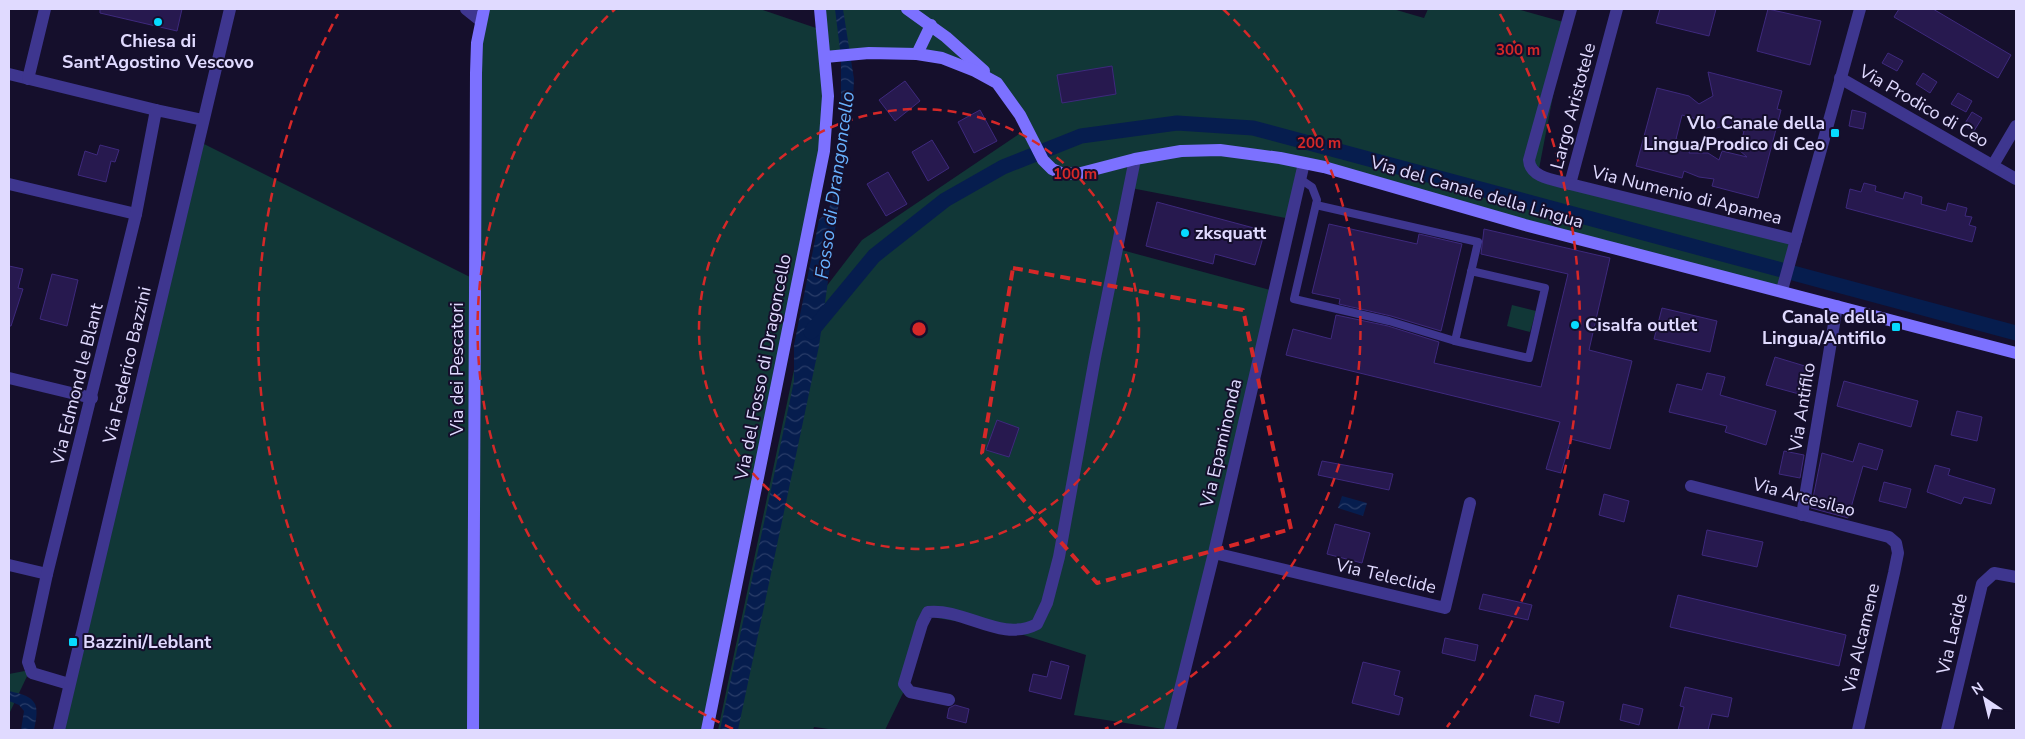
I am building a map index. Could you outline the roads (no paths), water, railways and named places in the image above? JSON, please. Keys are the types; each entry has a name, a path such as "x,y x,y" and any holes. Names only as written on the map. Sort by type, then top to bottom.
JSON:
{"street":[{"path":"28,79 45,9"},
{"name":"Via Federico Bazzini","path":"59,730 230,9"},
{"path":"466,9 482,15"},
{"name":"Via del Fosso di Dragoncello","path":"707,730 824,151 828,96 828,57 820,9"},
{"path":"907,9 931,25 997,83"},
{"name":"Largo Aristotele","path":"1571,9 1529,160 1535,172 1570,184 1617,9"},
{"path":"1783,286 1857,9"},
{"name":"Via dei Pescatori","path":"473,730 476,73 482,15"},
{"path":"917,54 931,25"},
{"name":"Via del Canale della Lingua","path":"828,57 862,53 917,54 958,64 997,83 1028,128 1043,160 1052,169 1063,174 1074,174 1172,152 1206,150 1251,153 1304,163 1544,230 1783,286 1837,306 2016,353"},
{"path":"9,74 203,120"},
{"name":"Via Prodico di Ceo","path":"1840,78 2016,179"},
{"name":"Via Edmond le Blant","path":"69,684 32,672 28,667 47,574 136,214 156,110"},
{"path":"1993,166 2016,126"},
{"path":"949,700 910,692 904,684 922,624 928,612 1008,630 1022,630 1037,624 1047,603 1059,557 1095,358 1135,159"},
{"name":"Via Epaminonda","path":"1170,730 1214,552 1304,163"},
{"path":"9,184 136,214"},
{"name":"Via Numenio di Apamea","path":"1570,184 1796,240"},
{"name":"Via Antifilo","path":"1802,515 1837,306"},
{"path":"9,378 92,398"},
{"name":"Via Arcesilao","path":"1691,486 1889,537 1896,543 1898,553"},
{"name":"Via Teleclide","path":"1214,552 1445,608 1470,504"},
{"name":"Via Alcamene","path":"1858,730 1898,553"},
{"path":"9,565 47,574"},
{"name":"Via Lacide","path":"1947,730 1982,584 1994,573 2016,577"}],"lane":[{"path":"1300,179 1312,187 1316,205 1294,299 1389,321 1455,340 1529,358 1545,288 1471,271"},
{"path":"1316,205 1478,242 1455,340"}],"water":[{"path":"835,9 843,9 854,79 853,100 819,346 738,730 720,730 794,381 794,345 819,220 827,212 832,201 841,136 841,58"},
{"path":"1342,496 1367,503 1363,516 1338,508"},
{"path":"9,691 26,696 34,703 37,713 34,730 21,730 24,711 19,705 9,701"}],"waterway":[{"path":"811,332 874,256 945,200 1003,167 1081,136 1177,123 1253,128 2016,333"}],"place":[{"name":"Chiesa di Sant'Agostino Vescovo","path":"158,22"},
{"name":"Vlo Canale della Lingua/Prodico di Ceo","path":"1835,133"},
{"name":"zksquatt","path":"1185,233"},
{"name":"Cisalfa outlet","path":"1575,325"},
{"name":"Canale della Lingua/Antifilo","path":"1896,327"},
{"name":"Bazzini/Leblant","path":"73,642"}],"water label":[{"name":"Fosso di Drangoncello","path":"834,185"}]}
